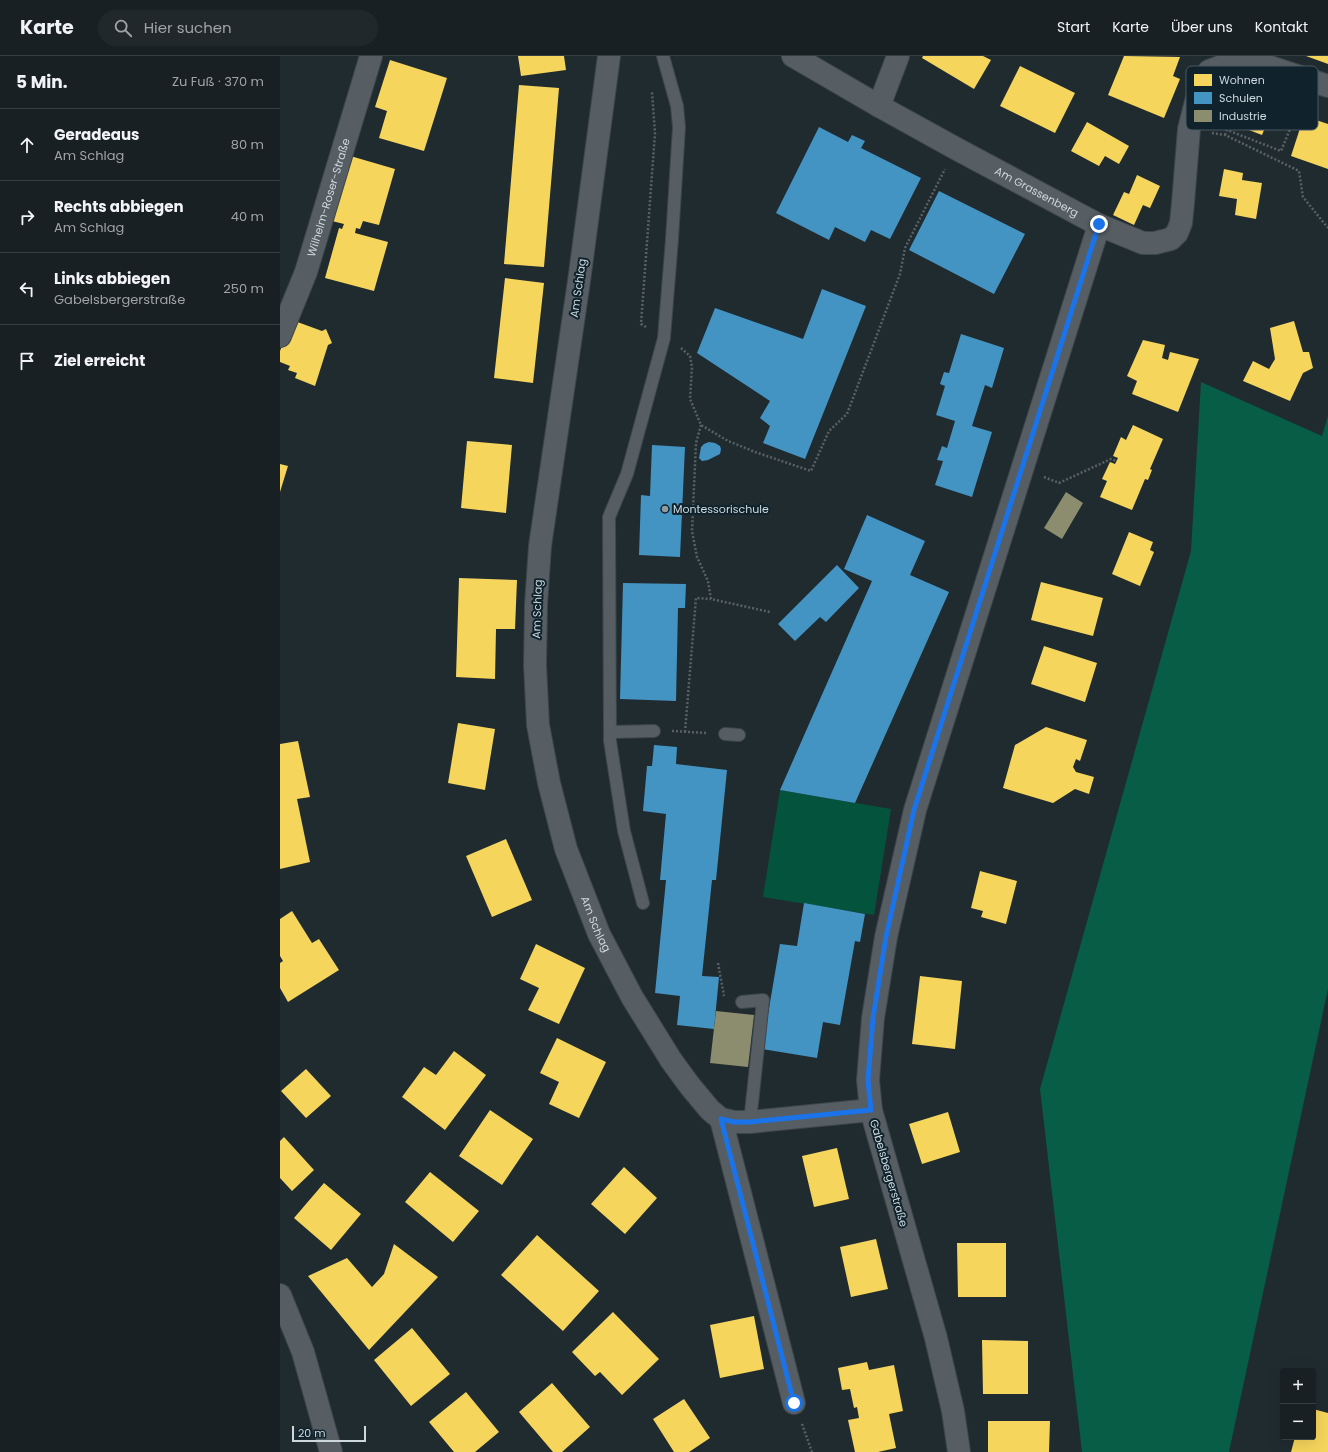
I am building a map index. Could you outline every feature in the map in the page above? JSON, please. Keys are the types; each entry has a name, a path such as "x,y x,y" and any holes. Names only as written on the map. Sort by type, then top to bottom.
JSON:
{"street":[{"name":"Wilhelm-Roser-Straße","path":"280,336 306,272 371,56"},
{"name":"Am Schlag","path":"609,56 580,273 540,546 536,605 538,725 549,783 566,849 599,934 632,997 671,1060 710,1110 721,1119"},
{"name":"Am Grassenberg","path":"793,56 879,106 956,148 1099,224 1143,243 1154,243 1171,239 1177,233 1184,203 1189,130"},
{"path":"879,106 898,56"},
{"name":"Am Grassenberg","path":"1222,66 1243,58 1267,66"},
{"name":"Am Grassenberg","path":"1318,83 1328,86"},
{"name":"Gabelsbergerstraße","path":"959,1452 954,1411 936,1338 871,1110 868,1080 873,1018 886,937 914,810 1099,224"},
{"path":"794,1403 721,1119 734,1122 750,1122 871,1110"},
{"path":"280,1295 303,1352 331,1452"}],"lane":[{"path":"643,903 624,832 610,741 609,517 627,474 664,338 679,127 678,106 664,56"},
{"path":"610,732 654,730"},
{"path":"725,734 739,735"},
{"path":"742,1002 763,1000 750,1122"}],"path":[{"path":"652,89 655,133 641,324 681,348 690,356 692,367 690,399 701,425 741,447 811,471 829,431 847,414 900,274 905,248 956,148"},
{"path":"1195,130 1225,135 1299,171 1303,197 1328,228"},
{"path":"1225,135 1227,130 1281,151 1290,130"},
{"path":"701,425 696,443 692,531 697,557 708,581 711,599"},
{"path":"1044,477 1059,483 1111,459 1116,461"},
{"path":"686,732 696,598 711,599 770,612"},
{"path":"654,730 725,734"},
{"path":"718,963 724,996 742,1002"},
{"path":"794,1403 812,1452"}],"green space":[{"path":"1201,382 1322,436 1328,416 1328,989 1229,1452 1082,1452 1040,1089 1191,551"},
{"path":"780,790 891,809 874,915 763,897"}],"building: Wohnen":[{"path":"518,56 564,56 566,70 521,76"},
{"path":"923,56 983,56 991,60 974,89 922,58"},
{"path":"1124,56 1180,57 1173,76 1180,79 1164,118 1108,95"},
{"path":"1306,56 1328,56 1328,64"},
{"path":"390,60 447,78 424,151 379,138 387,111 375,107"},
{"path":"1020,66 1075,93 1055,133 1000,106"},
{"path":"519,85 559,88 544,267 504,264"},
{"path":"1318,121 1328,124 1328,169 1291,156 1299,130 1318,130"},
{"path":"1087,122 1129,146 1119,164 1105,156 1099,166 1071,151"},
{"path":"1249,130 1264,130 1262,135"},
{"path":"347,155 395,169 379,225 363,221 360,229 356,228 355,233 388,242 374,291 325,278 339,228 342,229 344,224 328,220"},
{"path":"1224,169 1243,173 1242,180 1262,183 1256,219 1235,215 1237,199 1219,196"},
{"path":"1137,175 1160,186 1150,208 1143,205 1134,225 1113,215 1124,192 1129,194"},
{"path":"505,278 544,283 533,383 494,378"},
{"path":"292,320 322,331 326,329 332,343 328,345 315,386 295,378 297,373 288,370 290,366 280,362 280,351"},
{"path":"1294,321 1303,352 1309,352 1313,368 1303,373 1290,401 1243,381 1253,361 1269,369 1275,359 1270,328"},
{"path":"1143,340 1165,345 1162,358 1168,360 1170,352 1199,359 1178,412 1132,394 1137,381 1127,376"},
{"path":"1133,425 1163,439 1150,469 1152,470 1148,480 1145,479 1132,510 1100,497 1107,481 1102,479 1110,462 1115,464 1118,458 1113,456 1121,437 1126,440"},
{"path":"467,441 512,445 506,513 461,508"},
{"path":"280,464 288,466 280,492"},
{"path":"1129,532 1153,542 1150,550 1154,552 1140,586 1112,574"},
{"path":"459,578 517,580 515,629 496,629 495,679 456,677"},
{"path":"1041,582 1103,598 1093,636 1031,620"},
{"path":"1044,646 1097,663 1085,702 1031,684"},
{"path":"458,723 495,729 485,790 448,783"},
{"path":"1046,727 1087,740 1080,761 1076,759 1073,767 1076,772 1094,777 1089,794 1075,789 1053,803 1003,788 1015,745"},
{"path":"298,741 310,797 297,799 310,862 280,869 280,744"},
{"path":"506,839 532,900 492,917 466,856"},
{"path":"980,871 1017,881 1006,924 981,917 983,911 971,908"},
{"path":"292,911 312,943 319,939 339,970 288,1002 280,988 280,963 283,961 280,956 280,919"},
{"path":"536,944 585,968 559,1024 528,1010 539,988 520,979"},
{"path":"920,976 962,981 955,1049 912,1044"},
{"path":"557,1038 606,1062 579,1118 549,1104 559,1082 540,1073"},
{"path":"454,1051 486,1075 445,1130 402,1097 424,1067 436,1075"},
{"path":"306,1069 331,1096 306,1118 281,1091"},
{"path":"490,1110 533,1139 502,1185 459,1156"},
{"path":"948,1112 960,1152 922,1164 909,1124"},
{"path":"284,1137 314,1170 292,1191 280,1178 280,1141"},
{"path":"837,1148 849,1199 814,1207 802,1156"},
{"path":"624,1167 657,1198 625,1234 591,1204"},
{"path":"430,1172 479,1211 453,1242 405,1202"},
{"path":"324,1183 361,1214 331,1250 294,1218"},
{"path":"537,1235 599,1291 563,1331 501,1275"},
{"path":"876,1239 888,1289 851,1297 840,1247"},
{"path":"957,1243 1006,1243 1006,1297 958,1297"},
{"path":"394,1244 438,1277 369,1350 308,1276 347,1258 372,1287 384,1274"},
{"path":"613,1312 659,1359 622,1395 600,1372 595,1376 572,1352"},
{"path":"754,1316 764,1369 720,1378 710,1325"},
{"path":"412,1328 450,1374 411,1406 374,1360"},
{"path":"982,1340 1028,1341 1028,1394 983,1394"},
{"path":"867,1362 869,1370 894,1365 903,1411 889,1414 896,1448 878,1452 855,1452 848,1420 859,1418 857,1407 854,1408 850,1389 842,1390 838,1368"},
{"path":"552,1383 590,1427 562,1452 553,1452 519,1412"},
{"path":"466,1392 499,1432 475,1452 454,1452 429,1422"},
{"path":"684,1399 710,1438 689,1452 674,1452 653,1419"},
{"path":"1316,1410 1328,1413 1328,1452 1291,1452 1294,1440 1316,1440"},
{"path":"988,1421 1050,1421 1049,1452 988,1452"}],"building: Schulen":[{"path":"819,127 848,142 852,135 865,141 861,148 921,178 890,239 871,230 865,242 835,227 829,240 776,213"},
{"path":"939,191 1025,234 994,294 909,250"},
{"path":"822,289 866,306 805,459 763,443 770,426 760,418 770,401 697,353 715,308 803,339"},
{"path":"961,334 1004,348 992,388 985,385 972,426 992,432 972,497 935,485 943,461 937,460 942,446 947,448 955,421 936,415 945,386 940,384 944,372 949,373"},
{"path":"709,442 720,446 720,454 708,460 702,461 699,458 701,447"},
{"path":"652,445 685,447 680,557 639,555 641,495 650,496"},
{"path":"867,515 925,541 910,575 949,592 855,803 780,790 872,581 844,569"},
{"path":"837,565 859,588 826,622 820,617 795,641 778,624"},
{"path":"623,583 686,584 685,608 678,608 676,701 620,699"},
{"path":"654,745 677,747 676,764 727,770 716,880 712,880 702,976 719,977 714,1029 677,1025 680,996 655,993 666,880 660,880 666,814 643,811 647,766 652,766"},
{"path":"804,903 865,914 860,942 855,941 840,1025 823,1022 817,1058 762,1049 780,944 797,946"}],"building: Industrie":[{"path":"1066,492 1083,503 1062,539 1044,528"},
{"path":"716,1011 754,1015 748,1067 710,1063"}],"place":[{"name":"Montessorischule","path":"665,509"}],"route":[{"path":"794,1403 721,1119 734,1122 750,1122 871,1110 868,1080 873,1018 886,937 914,810 1099,224"}]}
